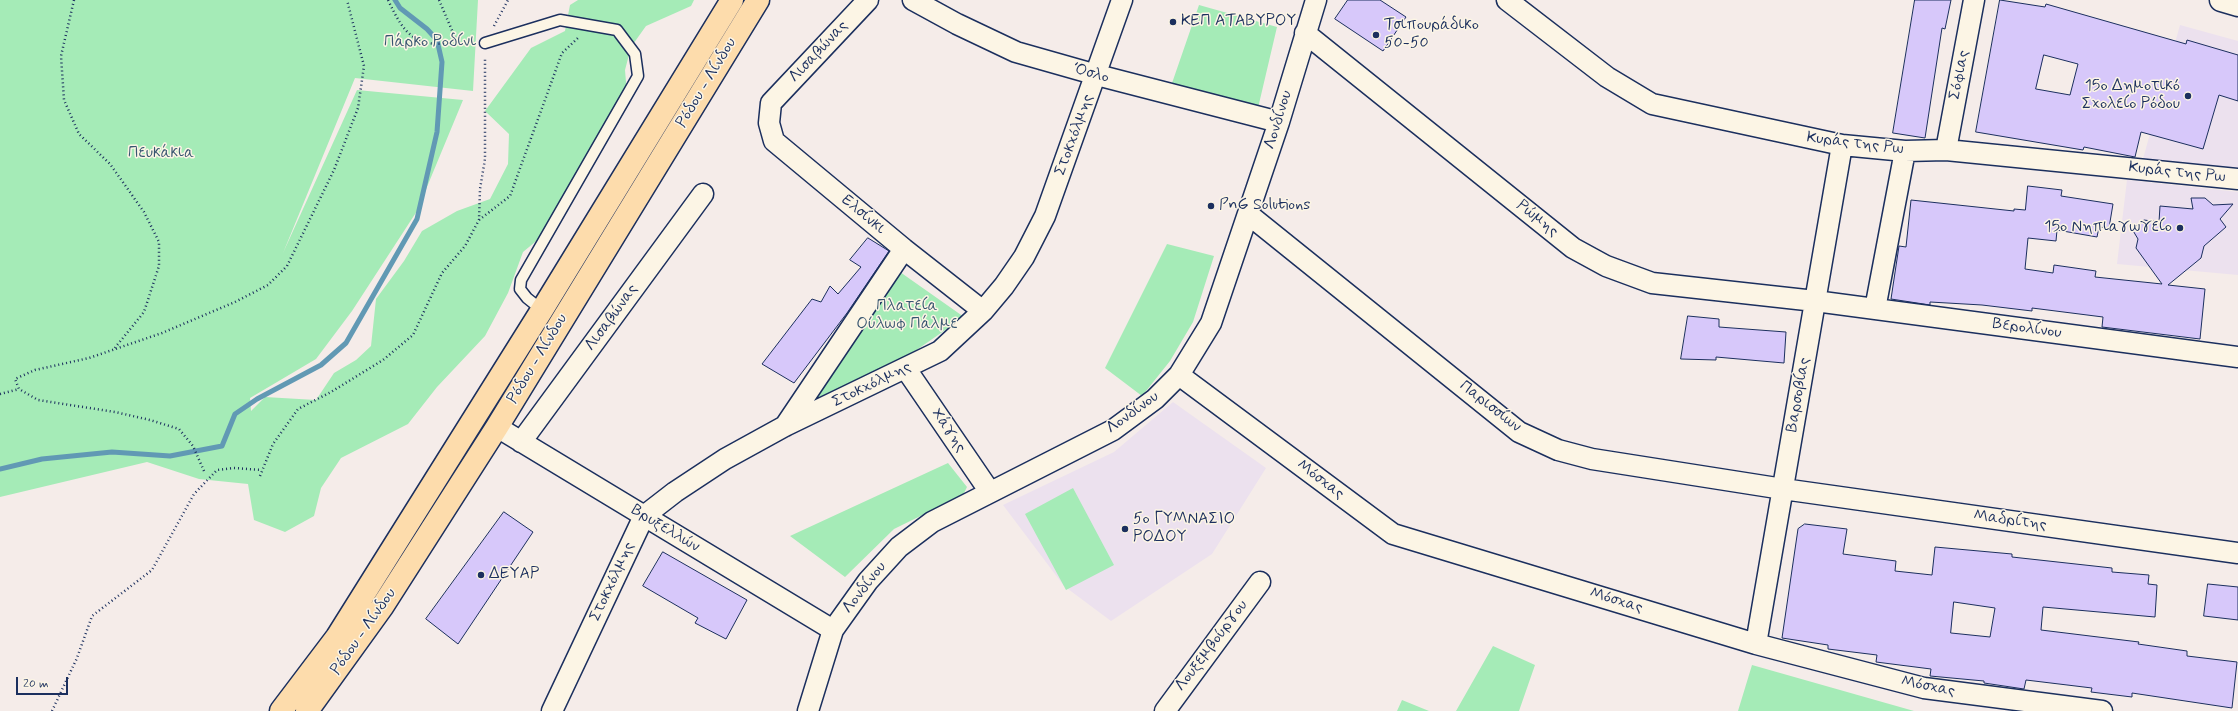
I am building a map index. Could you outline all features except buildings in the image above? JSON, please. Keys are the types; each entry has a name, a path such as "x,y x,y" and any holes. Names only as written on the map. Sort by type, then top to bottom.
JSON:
{"main road":[{"name":"Ρόδου - Λίνδου","path":"281,711 337,637 542,310 732,0"},
{"name":"Ρόδου - Λίνδου","path":"311,710 382,607 497,427 758,0"},
{"path":"2221,0 2238,5"}],"street":[{"name":"Λισαβώνας","path":"771,103 868,0"},
{"name":"Όσλο","path":"913,0 957,24 1016,52 1096,75 1279,122"},
{"name":"Στοκχόλμης","path":"552,711 644,516 675,492 725,459 785,426 906,369 940,351 983,311 1024,257 1045,216 1122,0"},
{"name":"Λονδίνου","path":"808,711 833,630 868,581 899,548 932,522 1113,430 1155,399 1179,375 1211,323 1279,122 1316,0"},
{"name":"Κυράς της Ρω","path":"1507,0 1607,77 1652,104 1842,145 1904,151 1946,150 2238,179"},
{"name":"Σόφιας","path":"1946,150 1974,0"},
{"name":"Ρώμης","path":"1305,34 1573,248 1606,266 1652,283 1815,301"},
{"name":"Ελσίνκι","path":"771,103 769,123 774,141 904,249 983,311"},
{"name":"Βαρσοβίας","path":"1756,644 1842,145"},
{"path":"1875,309 1904,151"},
{"name":"Λισαβώνας","path":"521,442 703,194"},
{"name":"Παρισσίων","path":"1248,214 1519,432 1558,450 1592,459 1783,489"},
{"path":"785,426 904,249"},
{"name":"Βερολίνου","path":"1815,301 2238,357"},
{"name":"Χάγης","path":"906,369 990,492"},
{"name":"Μόσχας","path":"1179,375 1393,534 1756,644 1924,688 2102,711"},
{"name":"Βρυξελλών","path":"497,427 833,630"},
{"name":"Μαδρίτης","path":"1783,489 2238,553"},
{"name":"Λουξεμβούργου","path":"1164,711 1260,582"}],"lane":[{"path":"485,42 560,20 617,30 635,54 638,76 521,280 520,289 527,298 542,310"}],"path":[{"path":"74,0 61,56 64,100 79,134 110,164 144,212 159,242 159,266 144,312 114,350"},
{"path":"204,471 194,446 179,429 150,420 101,409 38,400 19,389 15,379 35,370 89,358 162,333 235,302 268,285 287,266 334,170 358,108 364,66 347,0"},
{"path":"388,0 395,15 408,34 425,44 485,42"},
{"path":"439,0 457,42"},
{"path":"479,220 480,189 485,159 485,42 508,0"},
{"path":"260,476 274,444 298,409 331,392 383,360 413,335 442,273 465,246 479,220 510,196 562,53 594,26"},
{"path":"0,394 19,389"},
{"path":"52,711 77,658 92,616 152,570 194,494 218,470 234,468 262,470"}],"shaded area":[{"path":"2180,25 2238,41 2238,171 2143,159"},
{"name":"15ο Νηπιαγωγείο","path":"2127,180 2238,192 2238,275 2117,264"},
{"name":"5ο ΓΥΜΝΑΣΙΟ ΡΟΔΟΥ","path":"1173,402 1266,468 1212,554 1111,621 1064,586 1003,505 1114,452"}],"green space":[{"path":"0,0 478,0 473,91 355,78 283,253 357,90 463,100 417,211 352,311 316,359 250,398 251,411 265,397 316,400 334,373 356,360 371,346 376,299 404,261 422,231 457,211 490,199 508,164 509,134 485,111 531,48 565,31 570,5 578,0 694,0 691,6 646,26 631,47 625,70 627,94 552,228 523,252 508,293 485,336 437,387 408,424 341,458 321,488 314,516 285,532 254,520 248,484 199,479 147,462 0,497"},
{"path":"1199,5 1277,27 1258,108 1171,86"},
{"path":"1167,244 1214,256 1193,322 1170,361 1142,396 1105,368"},
{"name":"Πλατεία Ούλωφ Πάλμε","path":"900,272 964,317 915,351 812,408 804,400"},
{"path":"948,463 967,487 963,495 894,529 845,577 790,536"},
{"path":"1073,488 1114,565 1066,590 1025,514"},
{"path":"1493,646 1535,665 1519,711 1456,711"},
{"path":"1752,665 1914,711 1738,711"},
{"path":"1402,700 1429,711 1397,711"}],"waterway":[{"path":"0,469 42,459 112,452 170,456 222,446 235,414 257,399 321,365 346,343 417,219 437,132 442,62 437,40 427,29 400,8 395,0"}],"place":[{"name":"ΚΕΠ ΑΤΑΒΥΡΟΥ","path":"1173,22"},
{"name":"Τσιπουράδικο 50-50","path":"1376,35"},
{"name":"15ο Δημοτικό Σχολείο Ρόδου","path":"2188,96"},
{"name":"PnG Solutions","path":"1211,206"},
{"name":"15ο Νηπιαγωγείο","path":"2180,228"},
{"name":"5ο ΓΥΜΝΑΣΙΟ ΡΟΔΟΥ","path":"1125,529"},
{"name":"ΔΕΥΑΡ","path":"481,575"}],"park label":[{"name":"Πάρκο Ροδίνι","path":"430,43"},
{"name":"Πευκάκια","path":"161,154"}]}
